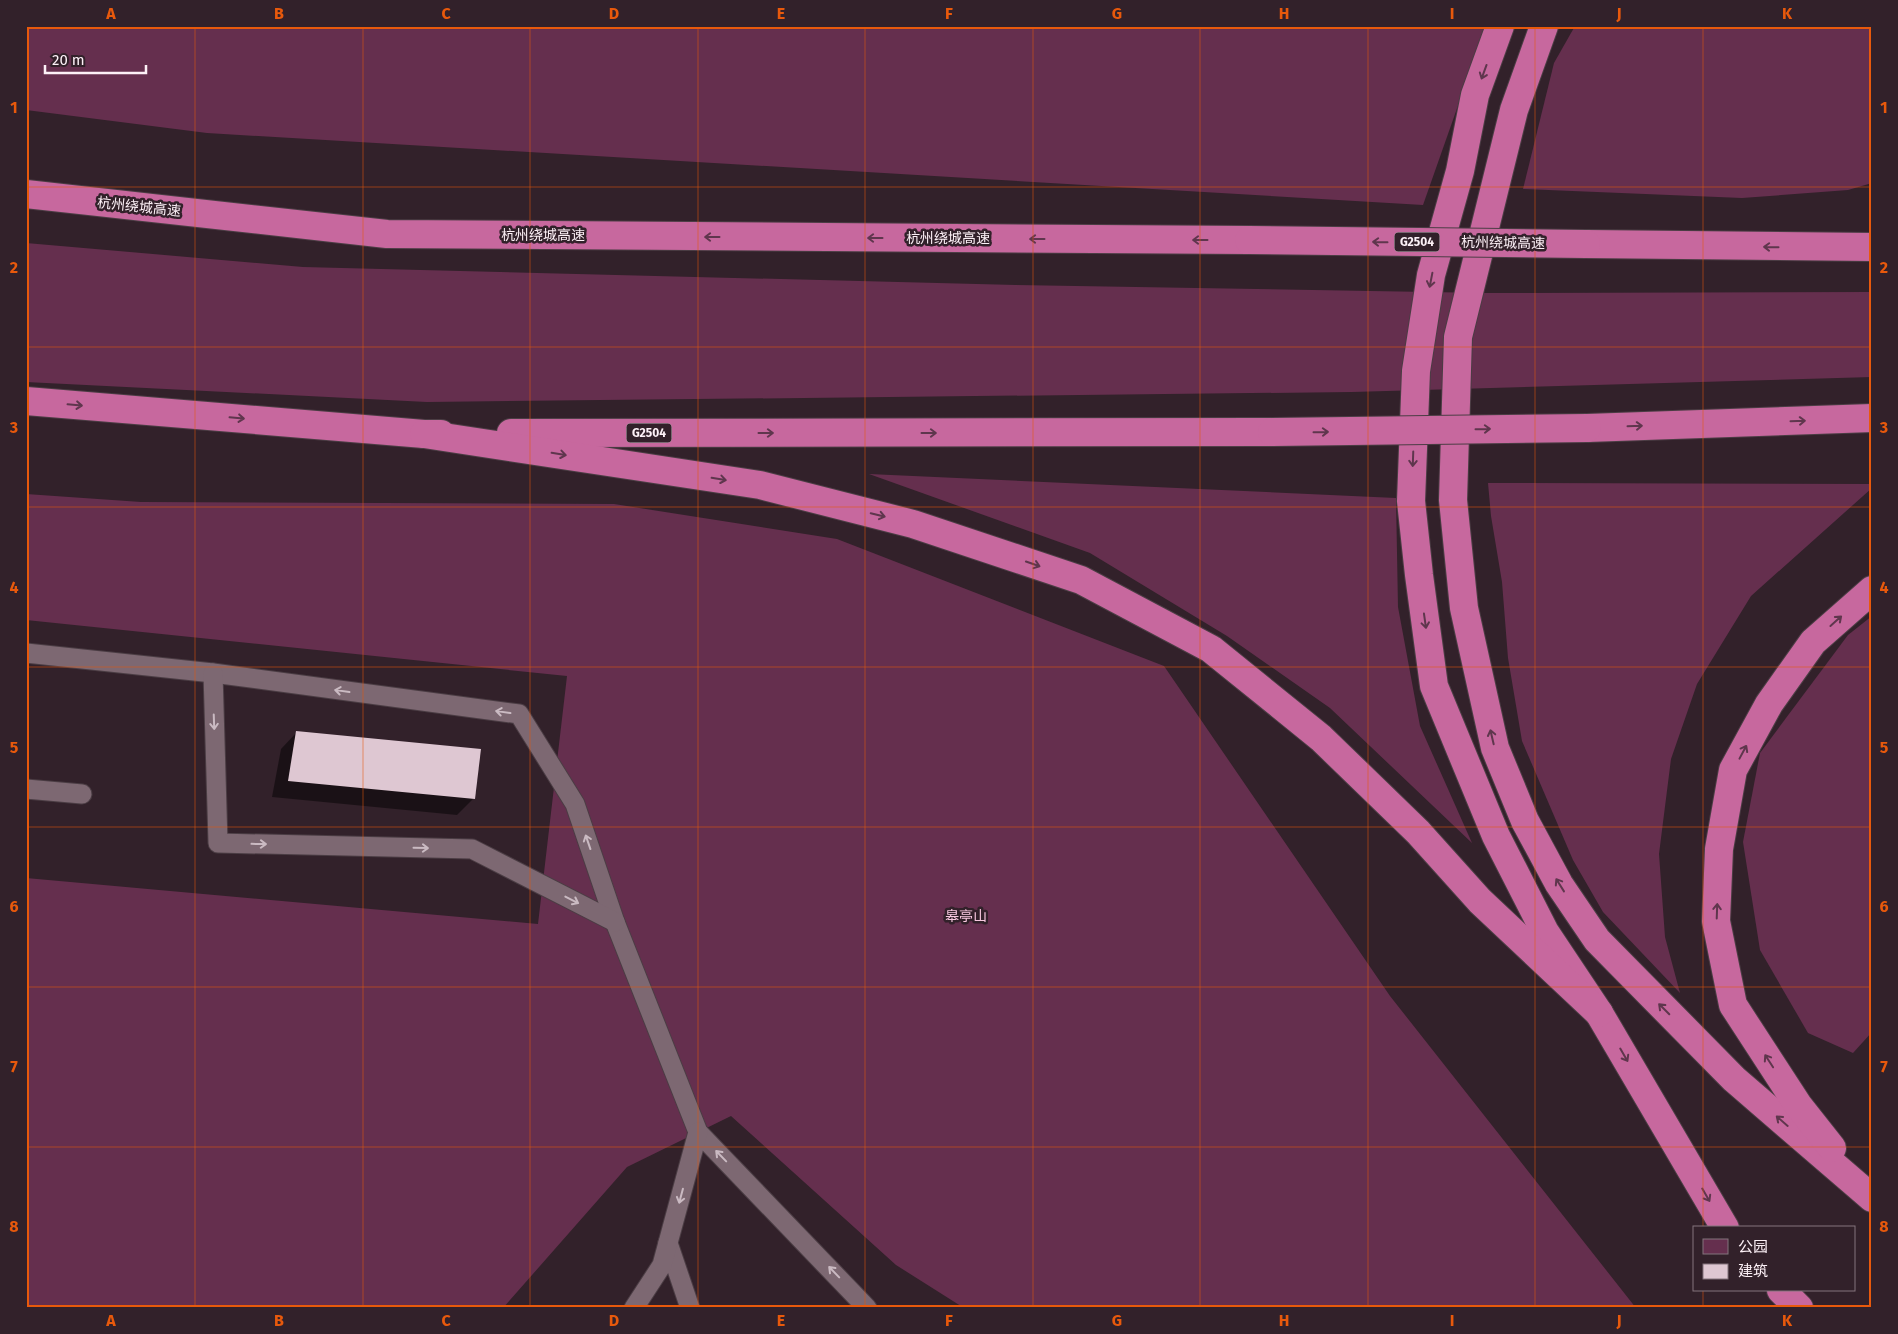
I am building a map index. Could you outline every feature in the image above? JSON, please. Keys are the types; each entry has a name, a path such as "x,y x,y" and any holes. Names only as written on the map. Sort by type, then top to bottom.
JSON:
{"highway":[{"path":"1500,26 1475,95 1460,171 1431,275 1416,370 1411,501 1434,686 1496,836 1545,932 1599,1013 1724,1226"},
{"path":"1544,26 1514,110 1458,337 1453,500 1464,608 1495,748 1525,820 1559,884 1597,940 1734,1079 1872,1198"},
{"name":"杭州绕城高速","path":"26,194 387,234 1248,240 1872,247"},
{"path":"1800,247 1872,237"},
{"name":"G2504","path":"26,401 424,434 1272,432 1586,428 1872,418"},
{"path":"424,434 760,485 914,524 1081,580 1211,649 1321,738 1418,832 1480,901 1599,1013"},
{"path":"1872,590 1813,642 1769,704 1733,770 1719,849 1716,922 1733,1005 1798,1105 1872,1198"},
{"path":"1783,1292 1799,1308"}],"lane":[{"path":"26,653 213,673 519,714 575,804 614,922 698,1132 867,1308"},
{"path":"213,673 218,843 472,849 614,922"},
{"path":"26,789 82,794"},
{"path":"634,1308 662,1265 698,1132"},
{"path":"668,1243 690,1308"}],"green space":[{"path":"26,26 1486,26 1423,205 207,133 26,110"},
{"path":"1575,26 1872,26 1872,183 1848,190 1742,198 1523,189 1554,63"},
{"path":"26,243 303,267 1016,285 1486,293 1872,292 1872,377 1352,392 427,402 26,382"},
{"path":"869,474 1396,498 1398,607 1420,726 1472,843 1330,708 1227,636 1090,553"},
{"path":"1488,483 1872,484 1872,488 1751,596 1697,684 1671,759 1659,854 1665,937 1680,993 1603,912 1573,860 1522,741 1508,658 1502,582 1491,516"},
{"name":"皋亭山","path":"26,494 141,502 614,504 837,539 1164,666 1390,996 1636,1308 964,1308 896,1265 731,1116 627,1167 503,1308 26,1308 26,878 538,924 567,676 26,620"},
{"path":"1872,616 1872,1032 1853,1053 1808,1033 1760,950 1743,842 1760,753 1848,635"}],"building":[{"path":"296,731 481,749 475,799 288,781"}]}
